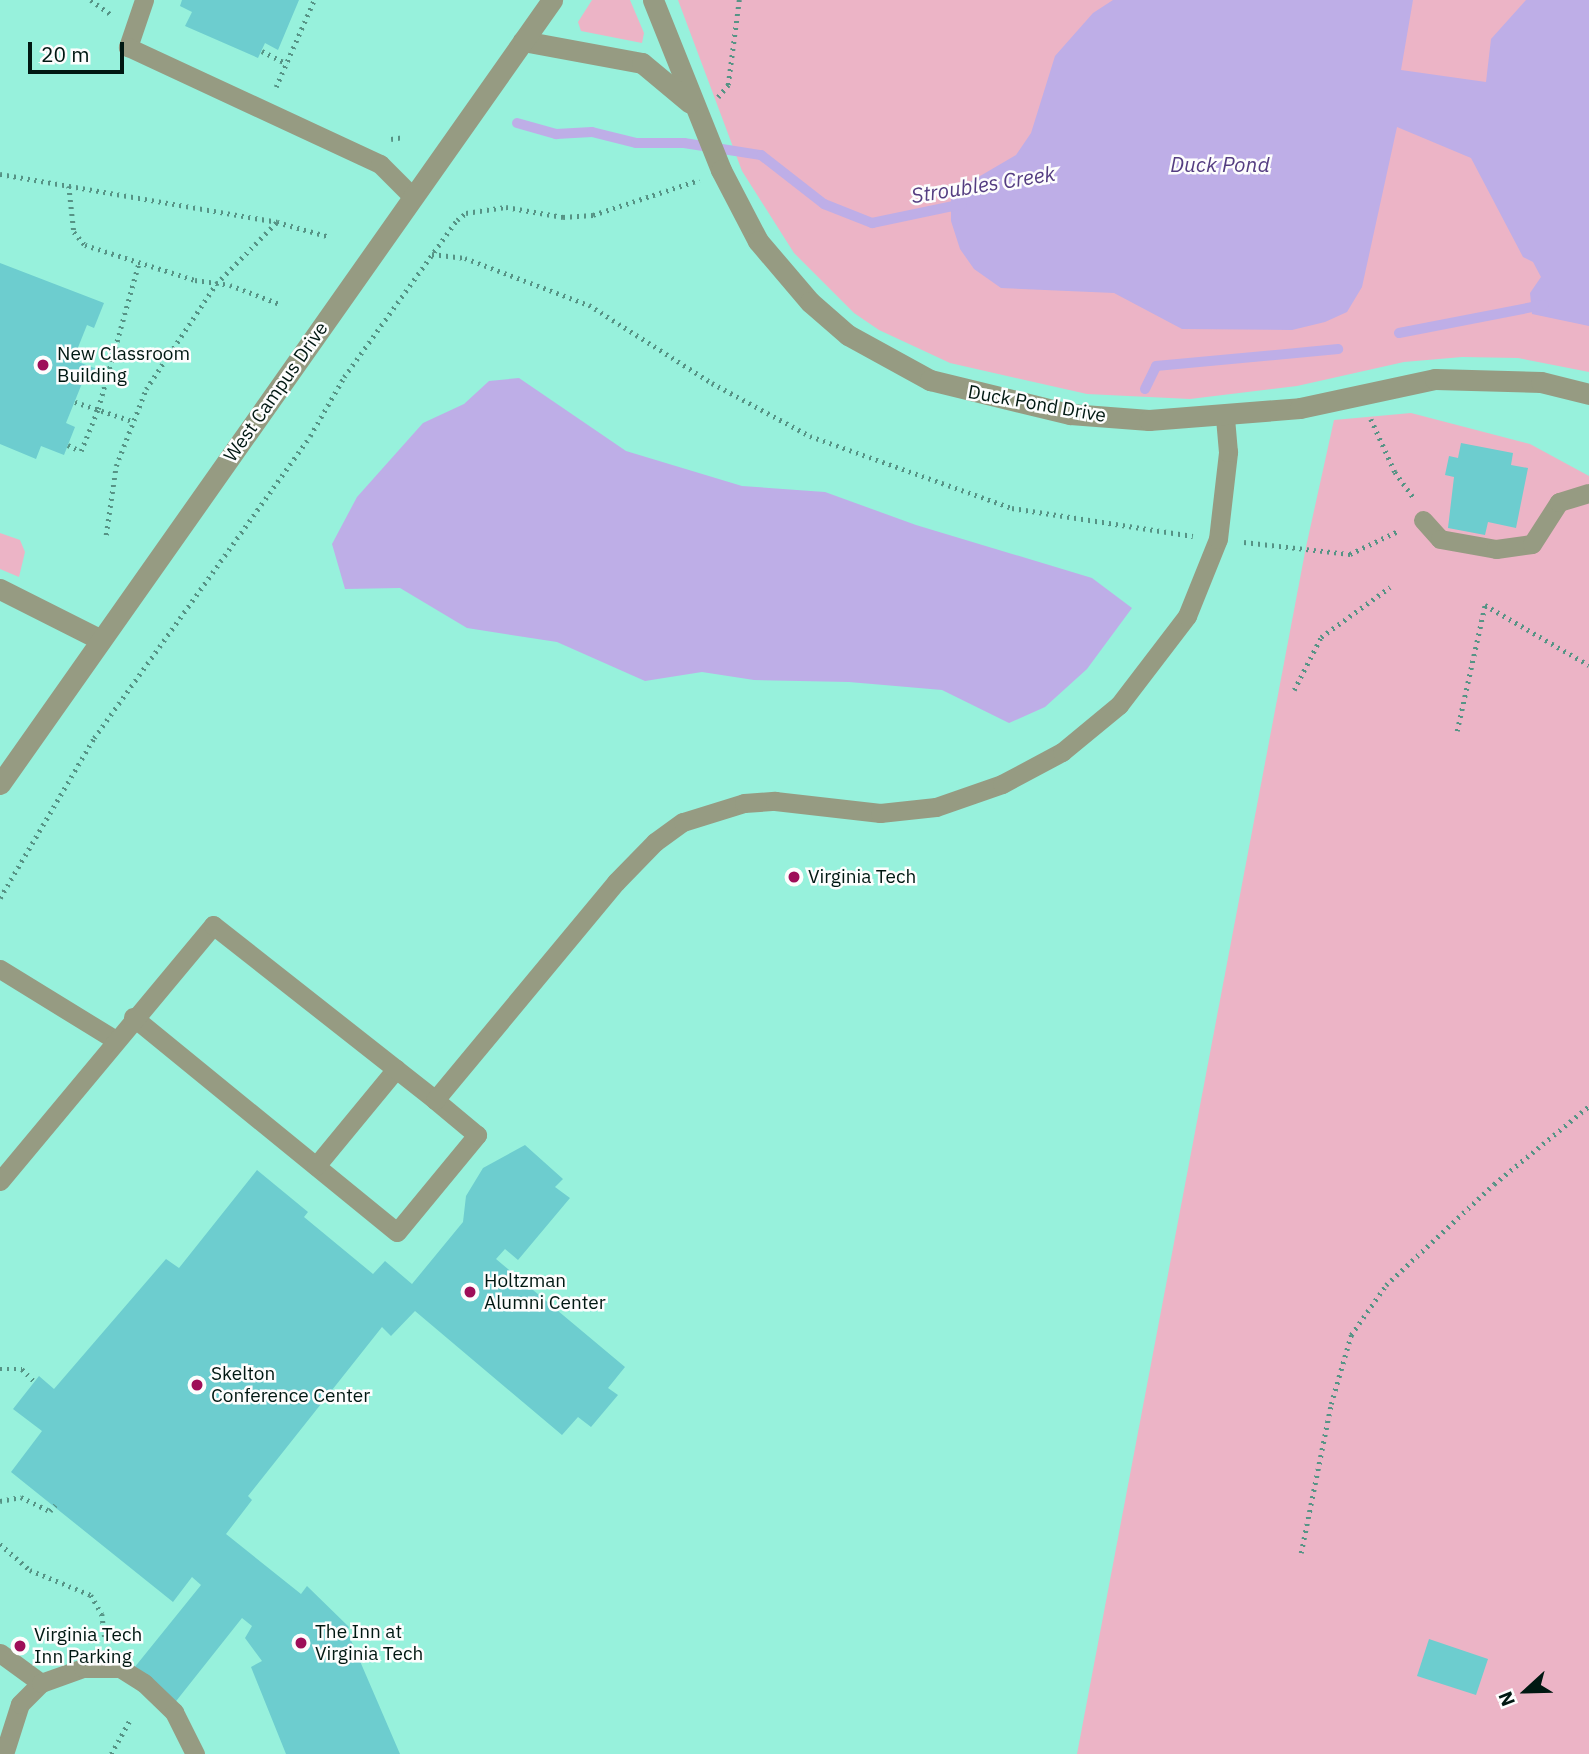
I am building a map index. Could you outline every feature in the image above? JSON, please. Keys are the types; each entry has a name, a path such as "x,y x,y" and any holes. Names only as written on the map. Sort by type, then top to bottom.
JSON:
{"street":[{"name":"West Campus Drive","path":"0,784 552,0"},
{"name":"Duck Pond Drive","path":"653,0 720,170 758,241 783,273 848,335 893,363 968,393 1070,414 1149,420 1300,408 1435,379 1541,382 1589,394"},
{"name":"Duck Pond Drive","path":"523,41 642,63 675,86 698,113"},
{"path":"0,589 101,640"}],"lane":[{"path":"144,0 128,47 380,164 413,197"},
{"path":"435,1100 616,882 655,842 683,822 744,803 880,813 936,807 1032,769 1092,730 1164,649 1205,577 1218,539 1228,452 1225,416"},
{"path":"1423,520 1440,538 1496,550 1532,544 1559,502 1589,493"},
{"path":"0,1181 114,1039 133,1017 213,925 477,1135 397,1232 133,1017"},
{"path":"0,969 114,1039"},
{"path":"316,1166 396,1069"},
{"path":"0,1653 41,1682"},
{"path":"4,1754 20,1704 41,1682 83,1668 120,1668 144,1683 174,1712 195,1754"}],"path":[{"path":"274,91 314,0"},
{"path":"698,113 728,85 739,0"},
{"path":"262,51 287,64"},
{"path":"0,898 94,738 310,436 344,377 431,254 466,213 506,207 563,216 593,215 720,170"},
{"path":"0,174 277,222 330,237"},
{"path":"69,186 74,232 85,245 280,304"},
{"path":"106,535 116,466 132,421 170,347 216,284 277,222"},
{"path":"431,254 465,258 589,305 712,383 810,436 1012,508 1198,537"},
{"path":"68,445 81,451 98,410 139,262"},
{"path":"75,402 132,421"},
{"path":"1239,541 1350,554 1423,520 1420,507 1378,439 1369,412"},
{"path":"1294,690 1321,637 1390,587"},
{"path":"1457,730 1485,606 1589,665"},
{"path":"1301,1553 1331,1404 1351,1335 1385,1285 1494,1184 1589,1106"},
{"path":"0,1369 22,1369 34,1381"},
{"path":"0,1501 21,1497 50,1511 55,1505"},
{"path":"0,1544 30,1570 90,1595 102,1614 105,1637"},
{"path":"111,1754 130,1720"}],"shaded area":[{"path":"592,0 630,0 644,33 642,43 581,31 578,22"},
{"path":"678,0 1589,0 1589,372 1518,358 1462,357 1404,362 1297,386 1190,399 1087,394 950,363 879,330 854,313 794,253 742,171"},
{"path":"1411,413 1530,444 1589,476 1589,1754 1077,1754 1306,547 1334,420"},
{"path":"0,533 20,540 25,552 19,577 0,569"}],"water":[{"name":"Duck Pond","path":"1113,0 1413,0 1401,70 1486,82 1491,39 1526,0 1589,0 1589,326 1532,314 1530,293 1541,277 1533,262 1523,257 1471,158 1397,127 1362,287 1347,312 1325,322 1292,330 1182,329 1114,293 1001,288 974,269 960,249 951,221 951,193 1016,155 1031,133 1055,56 1093,13"},
{"path":"519,378 626,451 742,486 825,492 916,525 1092,578 1132,608 1087,669 1045,707 1009,723 942,690 849,682 754,680 702,672 645,681 557,642 467,628 400,588 345,589 332,544 357,497 423,423 464,404 489,381"}],"building":[{"path":"182,0 299,0 278,50 265,43 258,58 185,26 192,12 180,6"},
{"name":"New Classroom Building","path":"0,263 104,303 94,328 87,325 73,360 97,369 95,375 87,371 66,423 75,427 64,455 41,446 36,459 0,444"},
{"path":"1461,443 1513,453 1511,465 1528,468 1516,528 1488,522 1485,535 1448,528 1454,477 1445,475 1449,456 1458,458"},
{"name":"Skelton Conference Center","path":"525,1145 563,1179 555,1187 570,1198 518,1260 505,1249 496,1259 625,1367 608,1388 618,1395 591,1427 578,1417 562,1435 415,1311 391,1336 382,1327 248,1496 252,1500 226,1534 301,1594 307,1586 349,1627 347,1631 400,1754 286,1754 251,1667 262,1661 245,1638 252,1626 242,1618 173,1705 134,1668 201,1585 192,1577 173,1602 11,1472 42,1431 13,1409 39,1376 54,1389 166,1259 179,1268 257,1170 308,1212 304,1217 373,1274 385,1261 412,1284 463,1222 466,1196 483,1168"},
{"path":"1429,1639 1488,1659 1476,1695 1417,1676"}],"waterway":[{"name":"Stroubles Creek","path":"517,123 556,134 592,132 636,143 684,143 761,155 824,204 872,223 962,204"},
{"path":"1399,333 1543,305"},
{"path":"1145,389 1156,366 1338,349"}],"place":[{"name":"New Classroom Building","path":"43,365"},
{"name":"Virginia Tech","path":"794,877"},
{"name":"Holtzman Alumni Center","path":"470,1292"},
{"name":"Skelton Conference Center","path":"197,1385"},
{"name":"The Inn at Virginia Tech","path":"301,1643"},
{"name":"Virginia Tech Inn Parking","path":"20,1646"}]}
